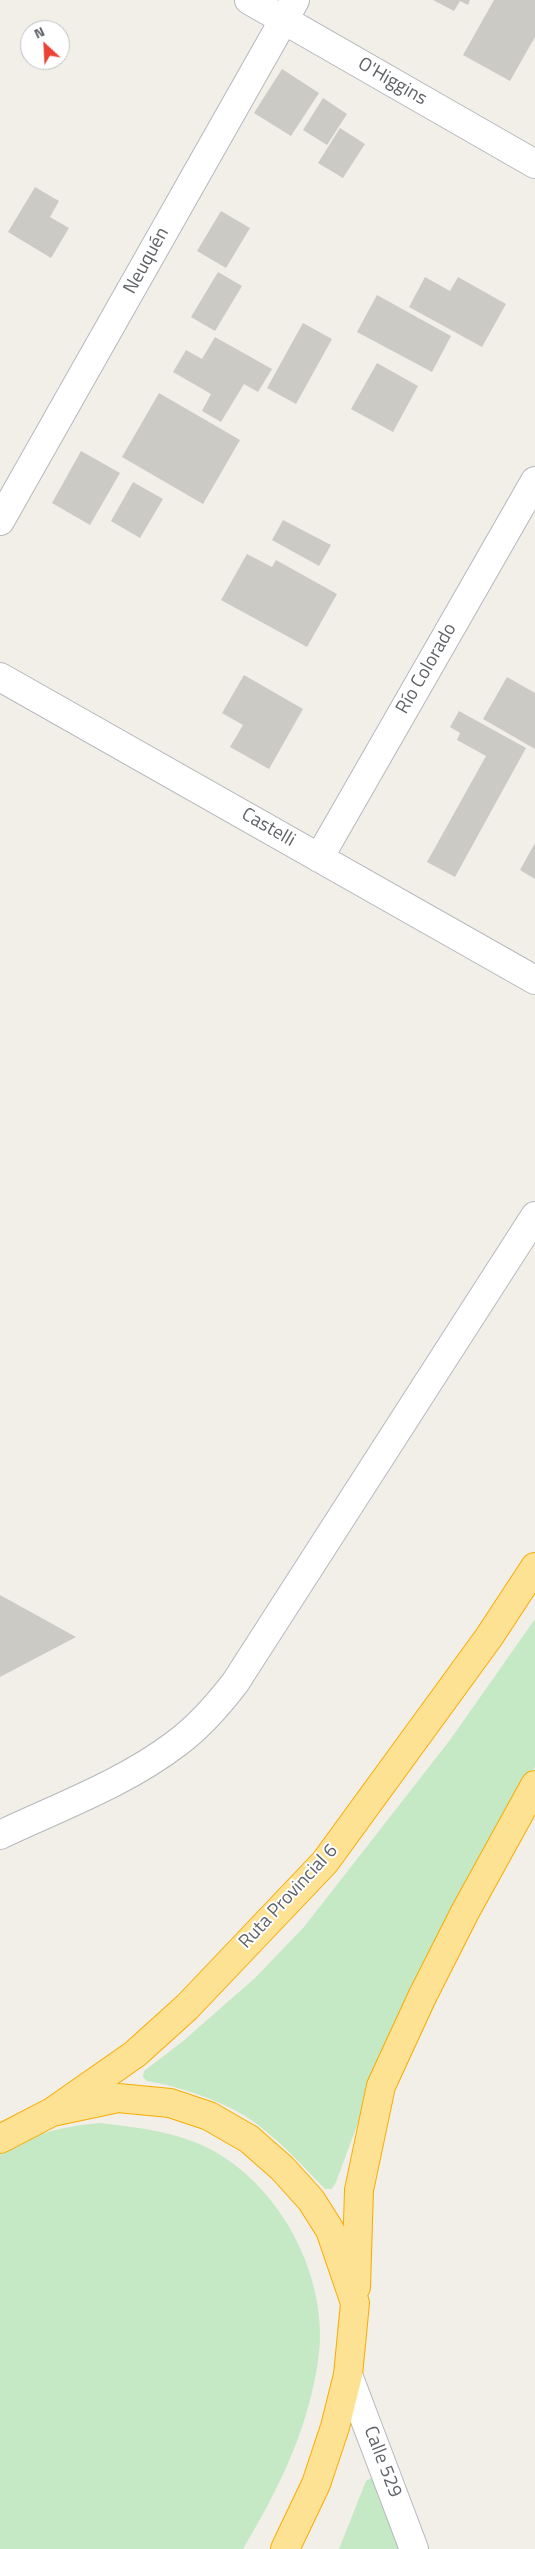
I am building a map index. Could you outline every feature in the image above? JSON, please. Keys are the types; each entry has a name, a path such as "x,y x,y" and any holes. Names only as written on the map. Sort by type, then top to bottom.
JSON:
{"highway":[{"name":"Ruta Provincial 6","path":"52,2112 135,2054 187,2007 325,1862 489,1637 535,1567"},
{"path":"285,2549 316,2484 336,2427 348,2375 355,2303 359,2190 381,2086 422,1997 465,1912 535,1785"},
{"path":"0,2140 52,2112 118,2098 170,2102 209,2116 249,2139 282,2168 311,2200 330,2230 355,2303"}],"street":[{"name":"O'Higgins","path":"249,0 289,10 535,164"},
{"name":"Neuquén","path":"0,522 289,10"},
{"name":"Río Colorado","path":"319,858 535,481"},
{"name":"Castelli","path":"0,677 535,980"},
{"path":"0,1835 147,1763 177,1743 218,1705 236,1683 535,1216"},
{"name":"Calle 529","path":"348,2375 414,2549"}],"green space":[{"path":"535,1619 535,1767 521,1788 387,2045 336,2182 332,2189 325,2189 277,2141 245,2116 223,2104 198,2094 147,2081 143,2077 144,2071 182,2042 255,1978 304,1927 450,1740"},
{"path":"99,2123 142,2129 185,2139 212,2150 238,2167 261,2189 282,2215 298,2243 310,2274 318,2305 320,2337 312,2393 298,2440 289,2462 268,2505 243,2549 0,2549 0,2155 25,2141 47,2132"},
{"path":"374,2476 402,2549 339,2549 366,2481"}],"building":[{"path":"433,0 470,0 468,5 460,1 454,11"},
{"path":"494,0 535,0 535,37 510,81 463,55"},
{"path":"282,69 319,93 291,136 254,113"},
{"path":"323,98 347,114 327,145 303,130"},
{"path":"340,128 365,144 343,178 318,163"},
{"path":"35,187 59,201 50,217 69,228 51,258 8,232"},
{"path":"221,211 250,228 226,268 197,251"},
{"path":"218,272 242,286 215,331 191,317"},
{"path":"425,277 450,291 458,277 506,304 482,347 409,307"},
{"path":"377,295 451,336 432,372 357,332"},
{"path":"303,323 332,339 296,404 267,388"},
{"path":"215,337 272,369 258,392 244,384 221,422 202,411 211,394 173,372 186,350 202,359"},
{"path":"377,363 418,386 393,432 351,409"},
{"path":"159,393 240,440 203,504 122,457"},
{"path":"81,451 120,473 90,525 52,503"},
{"path":"133,482 163,499 140,538 111,521"},
{"path":"283,520 331,545 319,566 272,540"},
{"path":"247,554 272,567 276,560 337,594 307,647 221,600"},
{"path":"244,675 303,709 269,769 230,747 243,725 222,713"},
{"path":"507,677 535,693 535,749 483,719"},
{"path":"459,711 526,748 455,877 427,862 486,756 457,740 460,733 450,727"},
{"path":"535,843 535,879 520,870"},
{"path":"0,1595 76,1637 0,1677"}]}
